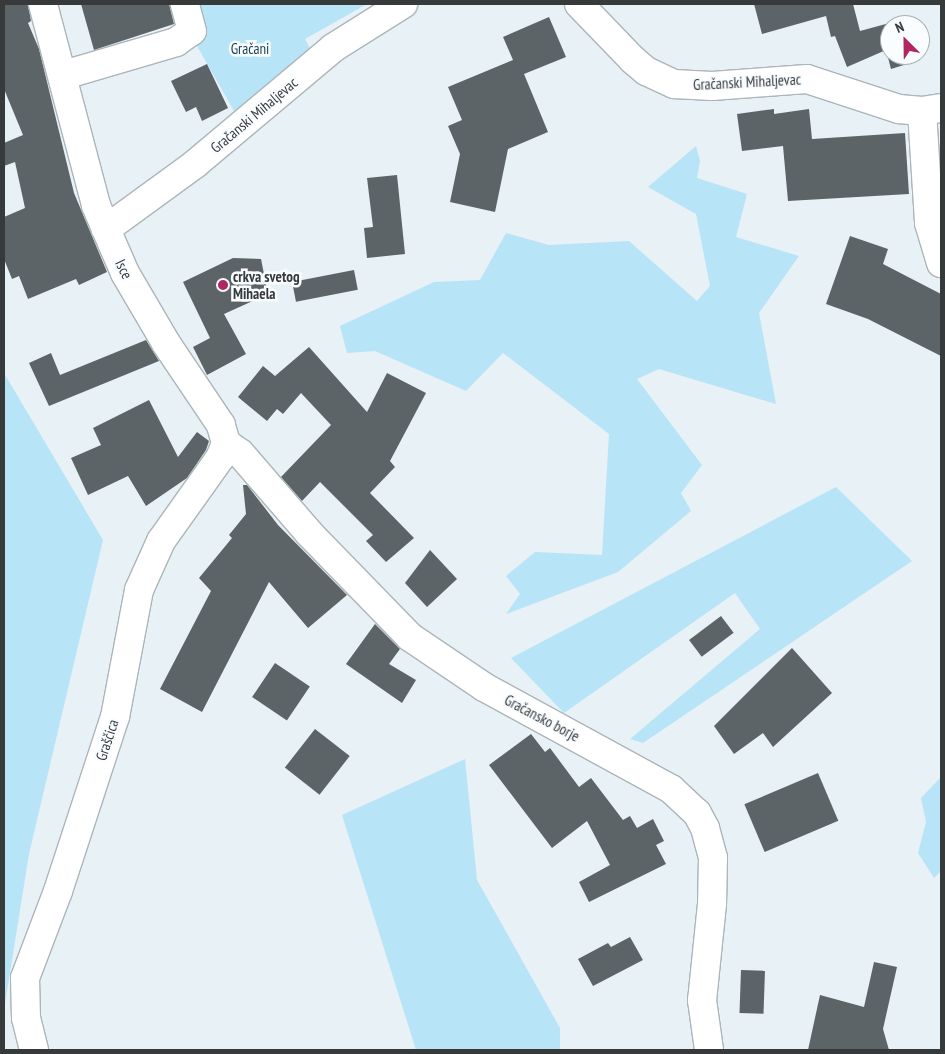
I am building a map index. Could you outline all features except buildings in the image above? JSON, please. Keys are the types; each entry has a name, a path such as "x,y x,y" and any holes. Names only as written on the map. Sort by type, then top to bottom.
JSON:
{"street":[{"name":"Isce","path":"44,4 64,75 96,205 125,273 166,343 221,425 226,443"},
{"path":"64,75 176,42 192,31 185,4"},
{"name":"Gračanski Mihaljevac","path":"106,229 195,164 333,48 403,4"},
{"name":"Gračanski Mihaljevac","path":"579,4 633,60 646,70 674,84 712,86 806,79 820,81 878,104 931,109"},
{"path":"931,109 929,223 941,263"},
{"name":"Graščica","path":"34,1050 26,1018 25,978 58,891 115,717 130,626 139,590 161,541 220,458 226,443"},
{"name":"Gračansko borje","path":"226,443 240,452 308,533 410,637 457,672 515,706 671,789 698,814 705,828 713,858 712,904 702,1000 709,1050"}],"green space":[{"name":"Gračani","path":"193,4 367,4 305,39 313,54 238,118 193,39 207,32"},
{"path":"696,146 700,161 697,178 747,194 736,237 799,256 759,313 776,404 659,369 637,379 702,465 681,493 691,511 618,572 506,614 520,594 506,576 535,552 602,555 609,434 503,353 466,391 375,351 347,353 340,326 434,282 480,280 506,233 549,245 629,241 697,301 710,286 696,214 648,187"},
{"path":"4,373 103,540 29,854 4,1010"},
{"path":"836,487 912,561 643,743 630,739 760,629 735,593 564,713 511,658"},
{"path":"465,759 477,880 560,1028 560,1050 416,1050 342,815"},
{"path":"941,777 941,871 934,878 918,853 926,822 921,798"}],"place":[{"name":"crkva svetog Mihaela","path":"223,285"}]}
